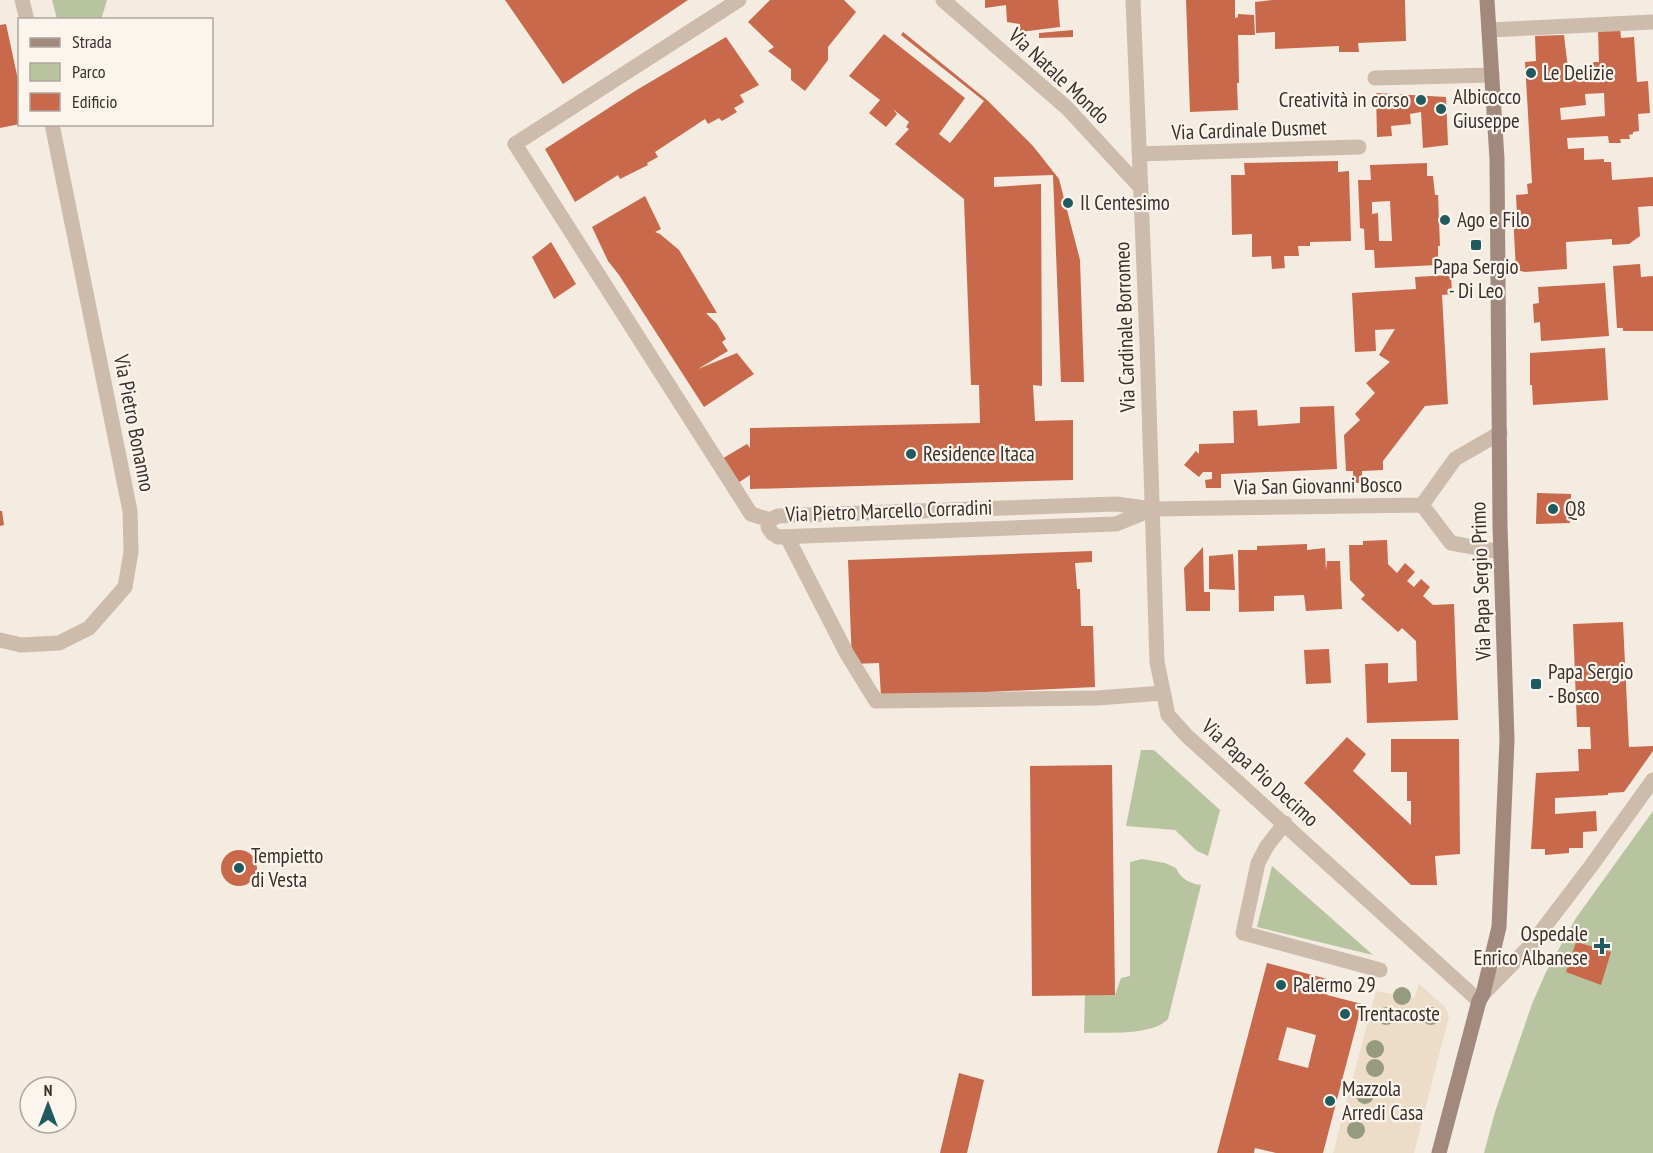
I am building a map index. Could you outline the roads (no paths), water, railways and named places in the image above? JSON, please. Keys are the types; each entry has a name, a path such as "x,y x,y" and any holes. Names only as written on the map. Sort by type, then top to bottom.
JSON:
{"main road":[{"name":"Via Papa Sergio Primo","path":"1439,1153 1499,927 1506,752 1501,552 1497,159 1487,0"}],"street":[{"path":"22,0 26,18"},
{"path":"739,0 515,144 751,514 770,520"},
{"name":"Via Natale Mondo","path":"943,0 1067,108 1141,188"},
{"name":"Via Cardinale Borromeo","path":"1133,0 1153,508"},
{"path":"1489,30 1653,22"},
{"path":"1375,78 1492,75"},
{"name":"Via Pietro Bonanno","path":"0,640 21,645 60,643 89,628 124,587 131,552 130,511 52,126"},
{"name":"Via Cardinale Dusmet","path":"1139,154 1359,147"},
{"path":"1422,505 1455,459 1500,434"},
{"name":"Via Pietro Marcello Corradini","path":"1105,504 1153,508 1116,524 788,537 778,537 768,527 770,520 778,516 1105,504"},
{"name":"Via San Giovanni Bosco","path":"1153,508 1422,505 1452,543 1501,552"},
{"name":"Via Papa Pio Decimo","path":"1153,508 1157,662 1167,715 1187,736 1481,998"},
{"path":"788,537 848,654 876,701 1097,698 1163,693"},
{"path":"1481,998 1530,946 1653,780"},
{"path":"1285,823 1267,846 1258,863 1243,933 1380,970"}],"place":[{"name":"Le Delizie","path":"1531,73"},
{"name":"Creatività in corso","path":"1421,100"},
{"name":"Albicocco Giuseppe","path":"1441,109"},
{"name":"Il Centesimo","path":"1068,203"},
{"name":"Ago e Filo","path":"1445,220"},
{"name":"Papa Sergio - Di Leo","path":"1476,245"},
{"name":"Residence Itaca","path":"911,454"},
{"name":"Q8","path":"1553,509"},
{"name":"Papa Sergio - Bosco","path":"1536,684"},
{"name":"Tempietto di Vesta","path":"239,868"},
{"name":"Ospedale Enrico Albanese","path":"1602,946"},
{"name":"Palermo 29","path":"1281,985"},
{"name":"Trentacoste","path":"1345,1014"},
{"name":"Mazzola Arredi Casa","path":"1330,1101"}]}
